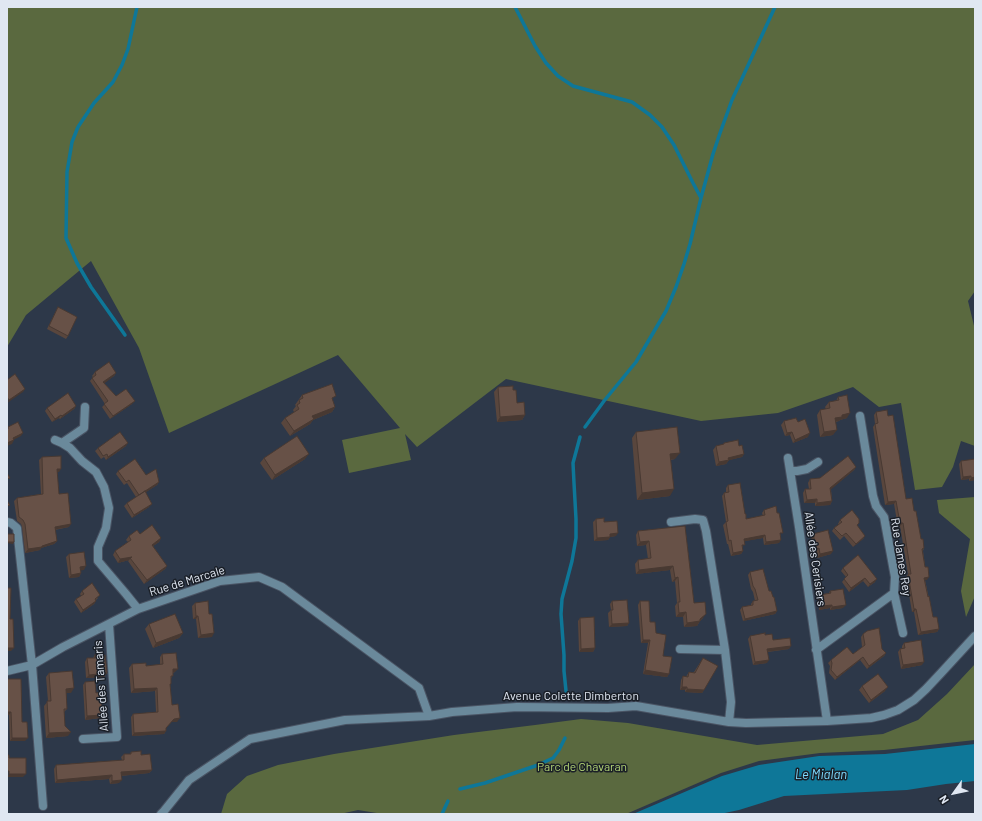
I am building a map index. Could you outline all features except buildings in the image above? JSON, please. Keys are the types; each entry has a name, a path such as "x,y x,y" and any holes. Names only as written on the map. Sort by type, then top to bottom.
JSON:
{"street":[{"path":"85,407 84,428 58,442 70,448 82,461 96,472 104,486 109,508 106,528 98,547 98,561 138,609"},
{"name":"Rue James Rey","path":"860,416 873,496 876,506 884,517 895,577 894,593 903,633"},
{"name":"Allée des Cerisiers","path":"788,458 827,721"},
{"path":"790,471 807,469 818,462"},
{"path":"671,522 695,519 704,520 725,650 731,702 729,722"},
{"path":"7,522 18,528 32,665 43,806"},
{"name":"Rue de Marcale","path":"7,671 32,665 138,609 220,581 259,577 282,586 419,688 429,716"},
{"path":"816,650 894,593"},
{"name":"Allée des Tamaris","path":"83,739 117,737 109,624"},
{"name":"Avenue Colette Dimberton","path":"162,813 188,780 250,740 345,720 429,716 452,712 517,707 608,708 636,706 729,722 746,723 827,721 871,718 898,710 914,700 975,636"},
{"path":"680,649 725,650"}],"green space":[{"path":"7,7 975,7 975,291 968,301 975,330 975,446 961,441 953,467 942,487 915,490 901,403 879,407 853,387 778,413 701,421 506,379 417,447 405,434 411,460 349,473 342,440 400,428 338,355 169,433 139,348 91,261 26,315 7,347"},
{"path":"975,497 975,596 966,617 961,591 970,539 939,513 937,500"},
{"name":"Parc de Chavaran","path":"975,664 975,740 884,750 820,753 759,761 721,773 626,814 383,814 358,810 340,814 221,814 227,794 247,776 278,765 334,754 454,735 581,719 628,723 757,745 883,734 918,720 947,694"}],"water":[{"name":"Le Mialan","path":"975,744 975,781 907,790 784,796 739,810 720,814 633,814 722,776 759,765 819,756 885,754"}],"waterway":[{"path":"125,335 91,287 77,263 66,238 67,172 72,142 78,127 94,103 113,82 122,65 128,49 137,7"},
{"path":"515,7 535,46 546,63 558,76 573,86 632,102 650,115 662,127 674,145 701,198"},
{"path":"585,427 636,362 666,311 684,264 720,133 732,100 775,7"},
{"path":"566,691 561,614 562,599 572,561 576,538 573,463 580,437"},
{"path":"460,789 485,783 538,765 553,758 565,738"},
{"path":"442,814 448,801"}]}
